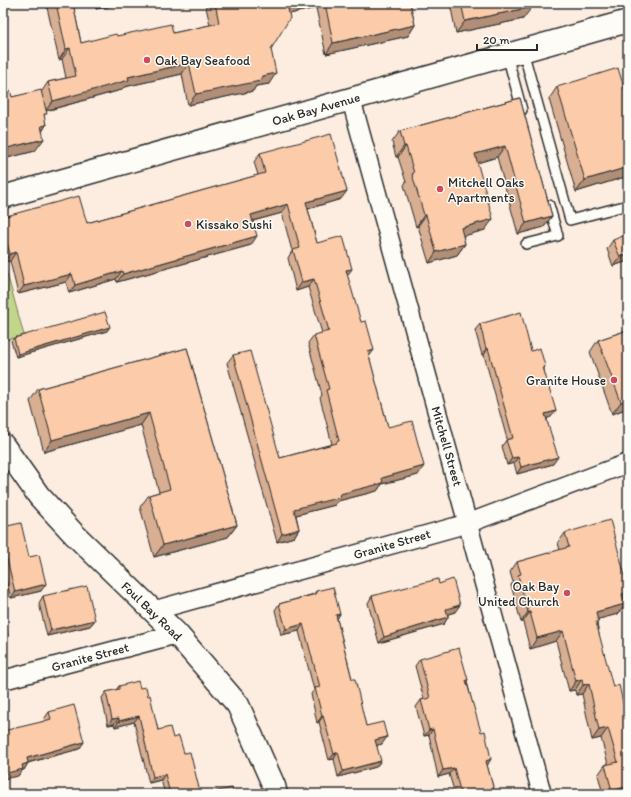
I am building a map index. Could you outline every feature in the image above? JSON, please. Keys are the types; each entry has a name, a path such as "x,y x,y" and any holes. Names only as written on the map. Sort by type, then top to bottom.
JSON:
{"main road":[{"name":"Oak Bay Avenue","path":"3,197 628,21"},
{"name":"Foul Bay Road","path":"3,445 39,496 74,534 177,634 238,706 274,786 276,794"}],"street":[{"name":"Mitchell Street","path":"351,99 469,523 542,794"},
{"name":"Granite Street","path":"152,611 469,523 628,463"},
{"name":"Granite Street","path":"3,680 177,634"}],"lane":[{"path":"515,53 524,116"},
{"path":"515,53 570,220 628,204"},
{"path":"526,244 558,236 547,199"}],"path":[{"path":"3,280 8,304 7,315 3,323"}],"green space":[{"path":"3,259 24,335 3,341"}],"building":[{"path":"56,3 73,3 81,43 116,34 117,36 171,24 173,33 219,23 215,3 296,3 287,5 290,18 271,49 276,73 263,76 260,81 196,94 189,63 128,77 129,80 53,101 48,82 76,76 70,48 66,49"},
{"path":"325,3 410,3 415,25 333,43"},
{"path":"461,3 531,3 532,7 465,21"},
{"path":"618,68 628,101 628,167 585,180 557,87"},
{"path":"10,90 12,97 41,90 47,114 44,114 46,125 41,126 44,139 3,149 3,92"},
{"path":"520,98 552,216 526,223 505,146 475,154 493,219 461,228 465,244 436,252 426,215 424,215 412,174 414,173 406,146 404,146 400,131"},
{"path":"331,134 347,191 306,202 317,243 343,236 352,269 346,270 361,322 366,321 374,350 368,352 388,427 412,421 424,466 382,478 383,483 340,494 341,497 294,509 299,529 282,534 233,355 250,351 280,458 337,443 336,442 339,441 326,390 329,389 314,335 329,331 314,279 302,282 293,250 300,248 288,204 251,215 257,236 123,274 122,271 75,285 72,274 24,286 16,252 10,254 3,227 3,217 79,196 87,223 265,173 260,153"},
{"path":"628,234 628,254 620,257 613,240"},
{"path":"105,312 110,327 18,354 14,338"},
{"path":"521,312 531,351 540,348 545,366 543,367 556,411 545,414 558,457 521,467 518,457 512,458 506,440 513,438 480,324"},
{"path":"628,330 628,399 621,402 598,340"},
{"path":"187,348 237,525 163,545 149,495 170,489 149,413 52,440 38,389"},
{"path":"610,520 628,587 628,592 622,594 625,604 596,612 598,622 596,622 613,687 619,685 628,725 628,786 612,791 605,765 618,762 608,728 599,730 589,684 583,685 582,679 576,681 563,631 537,638 518,575 521,574 517,562 569,547 565,533"},
{"path":"21,523 29,557 39,555 46,584 15,592 6,555 3,556 3,527"},
{"path":"438,579 439,584 453,579 460,605 446,609 448,617 384,637 372,596"},
{"path":"87,586 95,620 51,630 43,596"},
{"path":"333,587 340,614 336,615 352,679 355,679 366,726 383,722 387,737 375,740 381,761 343,771 338,752 334,754 322,716 315,688 320,687 303,624 286,629 279,604 316,594 316,591"},
{"path":"3,618 8,635 3,636"},
{"path":"459,648 468,680 466,680 481,732 485,731 491,759 486,761 495,794 461,794 454,768 443,770 433,729 429,730 421,700 430,698 420,659"},
{"path":"138,681 140,688 146,687 148,696 150,695 158,730 170,727 173,738 179,736 184,753 190,752 200,792 191,794 170,794 165,774 153,777 139,716 119,721 119,718 112,719 106,692 119,689 119,686"},
{"path":"74,705 84,742 27,758 28,763 22,765 23,769 3,774 3,731 51,719 49,712"},
{"path":"232,788 234,794 203,794"}],"place":[{"name":"Oak Bay Seafood","path":"147,60"},
{"name":"Mitchell Oaks Apartments","path":"440,189"},
{"name":"Kissako Sushi","path":"188,224"},
{"name":"Granite House","path":"614,380"},
{"name":"Oak Bay United Church","path":"567,593"}]}
